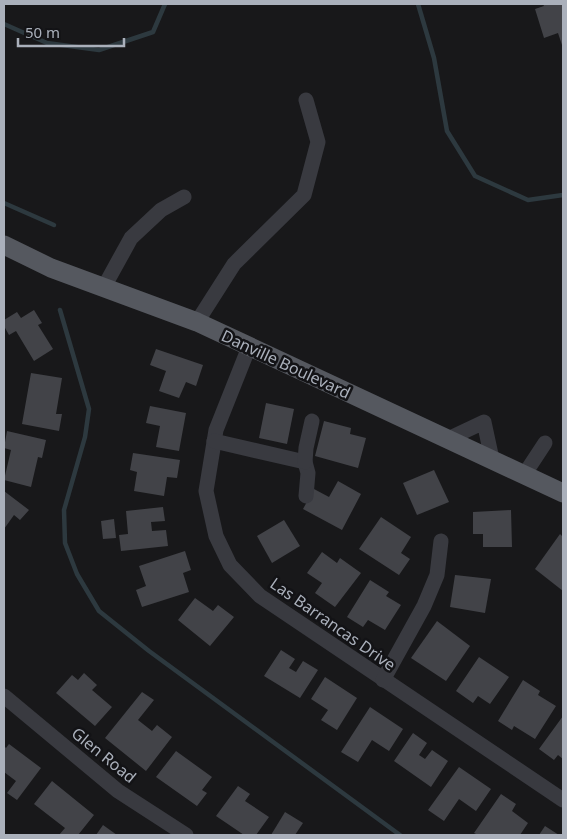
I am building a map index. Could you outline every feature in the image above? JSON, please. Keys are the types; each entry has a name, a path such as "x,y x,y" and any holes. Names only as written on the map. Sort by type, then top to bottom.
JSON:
{"main road":[{"name":"Danville Boulevard","path":"4,245 52,268 197,322 563,493"}],"street":[{"path":"197,322 234,264 304,195 318,142 306,100"},
{"path":"104,287 131,238 161,210 184,197"},
{"name":"Las Barrancas Drive","path":"249,347 216,430 206,491 216,536 230,565 260,596 563,800"},
{"path":"306,496 308,472 305,462 306,448 312,421"},
{"path":"448,439 484,422 492,459"},
{"path":"214,441 305,462"},
{"path":"524,475 545,443"},
{"path":"383,680 424,606 437,575 441,541"},
{"name":"Glen Road","path":"4,696 118,791 186,835"}],"building":[{"path":"543,4 563,4 563,48 558,33 544,38 535,9 544,6"},
{"path":"34,310 42,323 38,325 53,349 34,361 16,331 9,335 4,326 4,320 17,312 21,318"},
{"path":"156,349 203,365 196,386 186,382 179,398 159,391 166,371 150,365"},
{"path":"31,373 62,378 56,414 62,414 59,431 22,424"},
{"path":"266,403 294,409 287,444 259,438"},
{"path":"150,406 186,413 179,451 156,447 160,426 146,423"},
{"path":"324,421 351,428 350,434 366,438 358,468 315,456"},
{"path":"7,431 46,440 42,458 38,457 31,487 4,480 11,450 4,448"},
{"path":"133,453 180,460 177,478 167,477 164,496 134,491 137,472 130,470"},
{"path":"434,470 449,502 417,515 403,483"},
{"path":"338,481 361,494 342,530 303,509 314,489 329,497"},
{"path":"4,491 29,510 20,520 14,515 4,529"},
{"path":"163,507 165,521 151,522 152,531 166,530 168,546 121,551 119,535 128,534 126,511"},
{"path":"511,510 512,547 483,547 483,534 473,534 473,512"},
{"path":"381,517 411,537 401,553 410,559 399,575 359,549"},
{"path":"114,519 116,538 103,539 101,521"},
{"path":"284,520 300,546 272,563 257,536"},
{"path":"560,534 563,537 563,591 535,569"},
{"path":"185,551 191,570 183,573 189,592 142,607 136,590 146,586 139,566"},
{"path":"322,552 337,563 340,558 361,573 335,607 315,593 322,583 307,573"},
{"path":"455,575 491,579 485,613 450,607"},
{"path":"370,580 389,592 386,596 401,605 385,630 368,620 363,627 347,617"},
{"path":"195,598 213,611 218,605 234,617 210,646 178,620"},
{"path":"437,621 470,646 446,681 411,658"},
{"path":"281,650 295,659 289,668 296,672 303,661 318,670 300,698 264,676"},
{"path":"479,657 509,677 490,704 478,696 473,703 456,691"},
{"path":"84,673 97,685 92,690 112,707 95,726 56,693 72,675 78,680"},
{"path":"325,677 357,698 337,730 321,720 328,710 311,699"},
{"path":"523,680 540,691 538,695 556,706 535,739 514,726 512,730 498,721"},
{"path":"142,692 154,700 138,720 152,731 157,725 172,737 146,771 105,738"},
{"path":"370,707 403,729 389,751 372,740 358,762 341,752"},
{"path":"563,716 563,759 558,755 554,760 539,749"},
{"path":"413,733 427,743 419,755 425,759 432,750 448,761 431,787 394,761"},
{"path":"9,744 41,768 17,800 7,793 16,781 4,772 4,746 6,748"},
{"path":"176,751 212,777 202,790 207,793 197,806 156,777"},
{"path":"459,767 491,789 476,811 459,799 444,821 428,810"},
{"path":"52,781 94,815 78,835 59,835 65,828 34,804"},
{"path":"238,786 250,794 245,801 269,817 256,835 244,835 216,816"},
{"path":"501,794 516,804 512,811 528,823 520,835 478,835 474,833"},
{"path":"285,812 303,823 295,835 271,835"},
{"path":"103,825 117,835 96,835"},
{"path":"545,826 559,835 539,835"}],"waterway":[{"path":"4,24 47,43 99,50 153,32 165,4"},
{"path":"418,4 434,58 447,131 475,176 528,200 563,195"},
{"path":"4,203 54,225"},
{"path":"60,310 89,409 85,437 64,510 65,543 77,574 99,611 149,651 400,835"}]}
